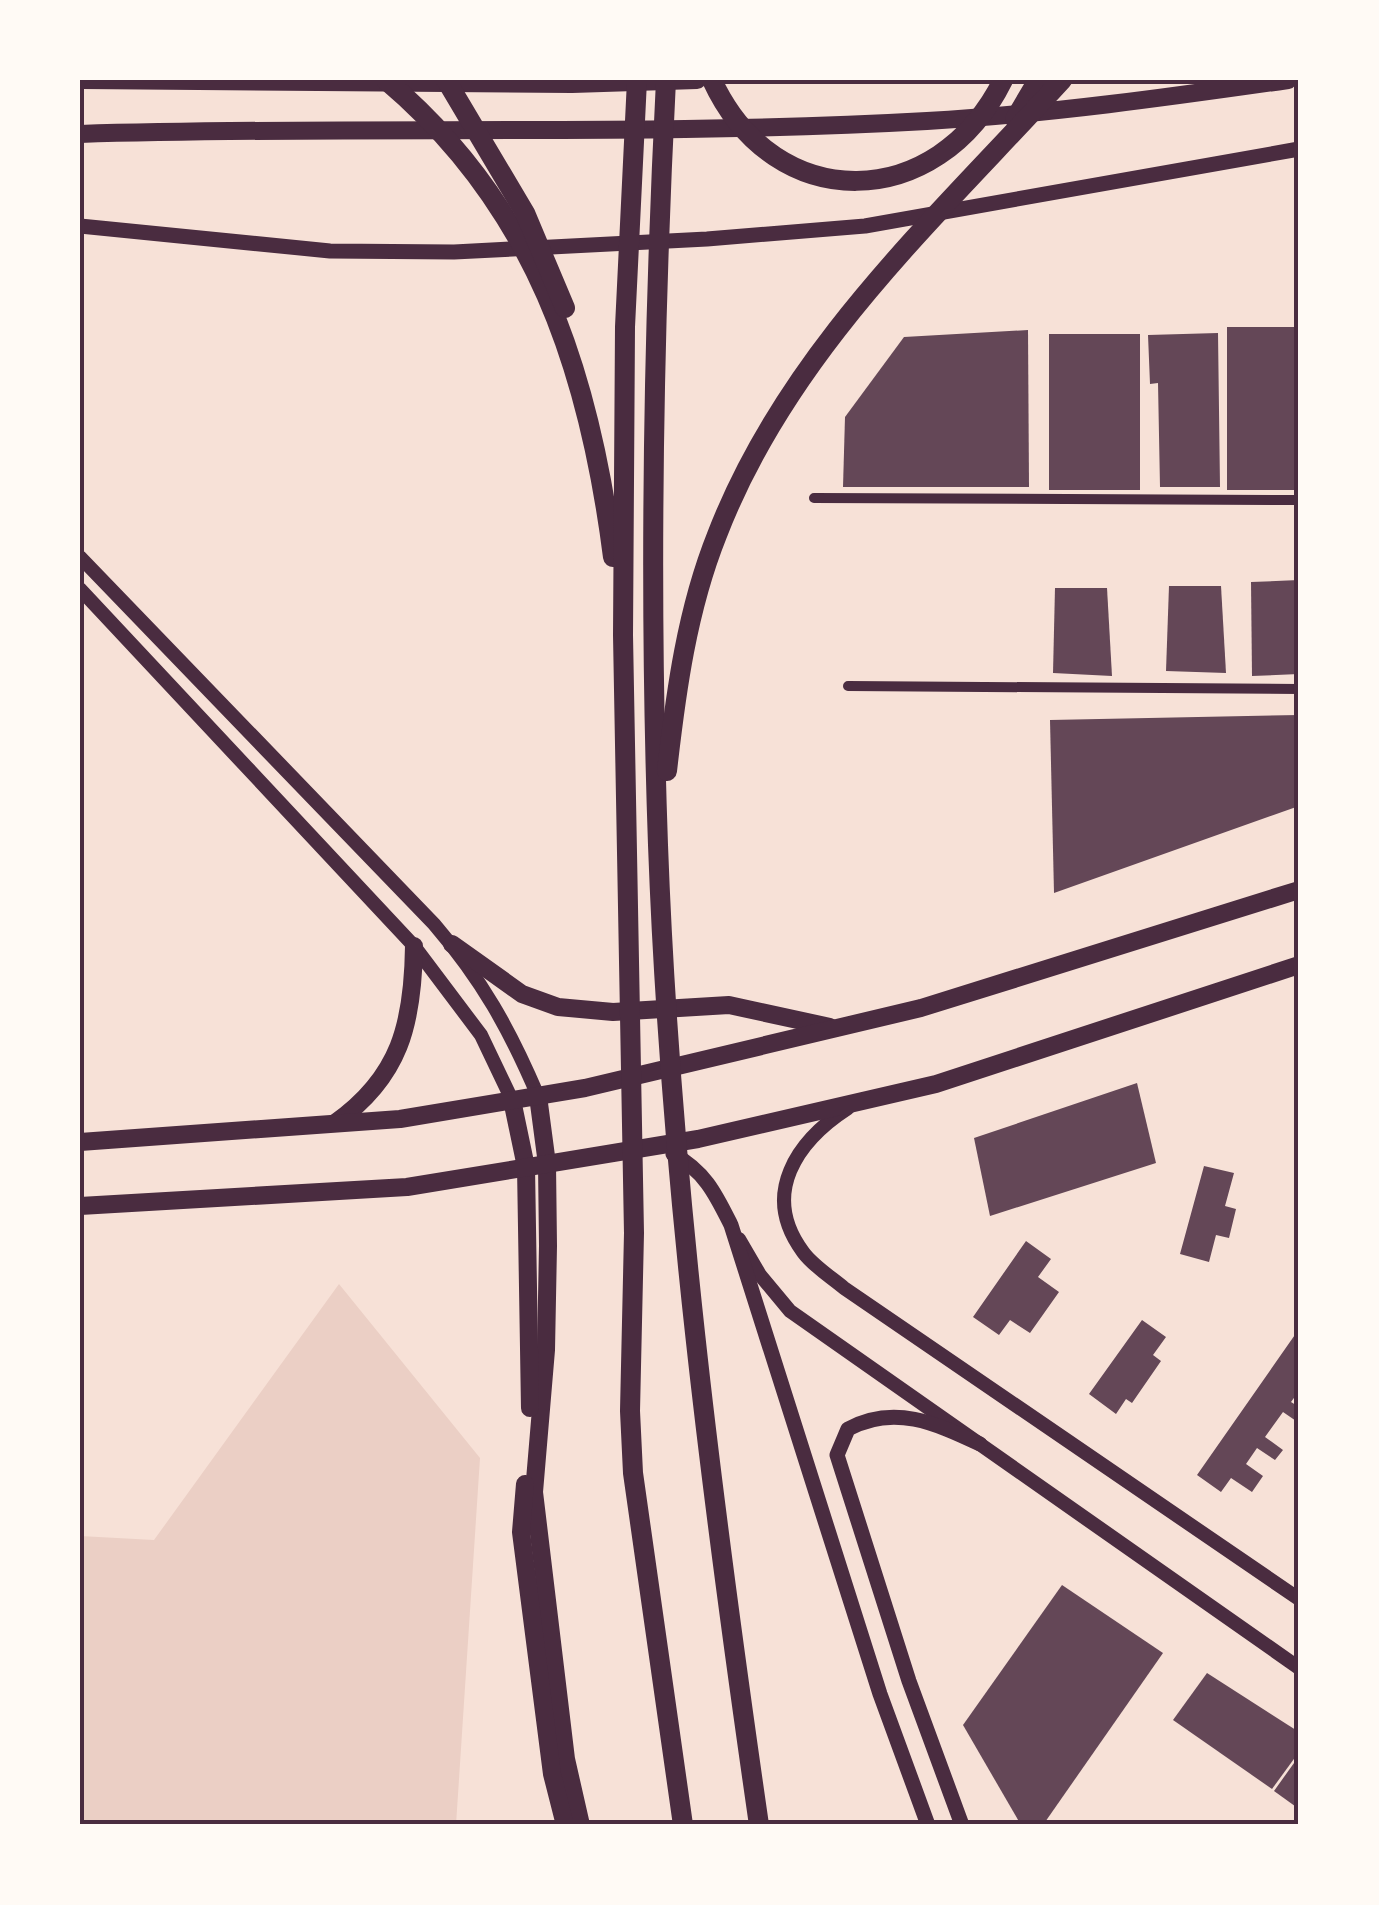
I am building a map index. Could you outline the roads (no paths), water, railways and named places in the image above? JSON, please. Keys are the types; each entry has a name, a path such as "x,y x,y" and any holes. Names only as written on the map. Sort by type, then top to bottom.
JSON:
{"highway":[{"path":"386,80 455,147 522,243 568,350 590,414"},
{"path":"446,80 525,213 556,280 577,348 590,414 623,635"},
{"path":"666,80 652,586 658,848 668,1025 708,1472 759,1825"},
{"path":"712,80 733,118 756,143 782,162 813,175 846,181 879,180 911,172 941,157 988,110 1003,80"},
{"path":"984,166 1038,80"},
{"path":"658,848 678,685 693,610 716,536 747,466 784,399 829,336 1062,80"},
{"path":"627,81 623,635 634,1233 630,1439 683,1825"}],"main road":[{"path":"83,80 697,80"},
{"path":"80,134 238,129 615,130 929,121 1150,100 1288,80"},
{"path":"80,226 330,251 454,252 707,239 827,229 1299,149"},
{"path":"80,1142 400,1119 538,1096 921,1008 1299,890"},
{"path":"452,944 522,994 558,1008 613,1012 729,1005 841,1027"},
{"path":"336,1124 370,1098 393,1061 414,980 414,946"},
{"path":"80,1206 408,1186 657,1146 936,1084 1299,965"},
{"path":"538,1096 547,1164 546,1350 534,1492 566,1759 582,1825"},
{"path":"512,1100 526,1167 532,1340 522,1532 552,1774 566,1825"},
{"path":"657,1146 693,1165 712,1186 732,1226 880,1694 928,1825"},
{"path":"962,1825 896,1643 838,1455 848,1428 870,1417 903,1415 980,1444"}],"street":[{"path":"814,498 1299,500"},
{"path":"80,557 452,944 505,1021 538,1096"},
{"path":"80,588 414,946 480,1035 512,1100"},
{"path":"848,686 1299,688"},
{"path":"856,1103 802,1144 788,1172 786,1201 792,1232 804,1254 844,1288 1299,1599"},
{"path":"732,1226 760,1275 790,1311 1299,1668"}]}
